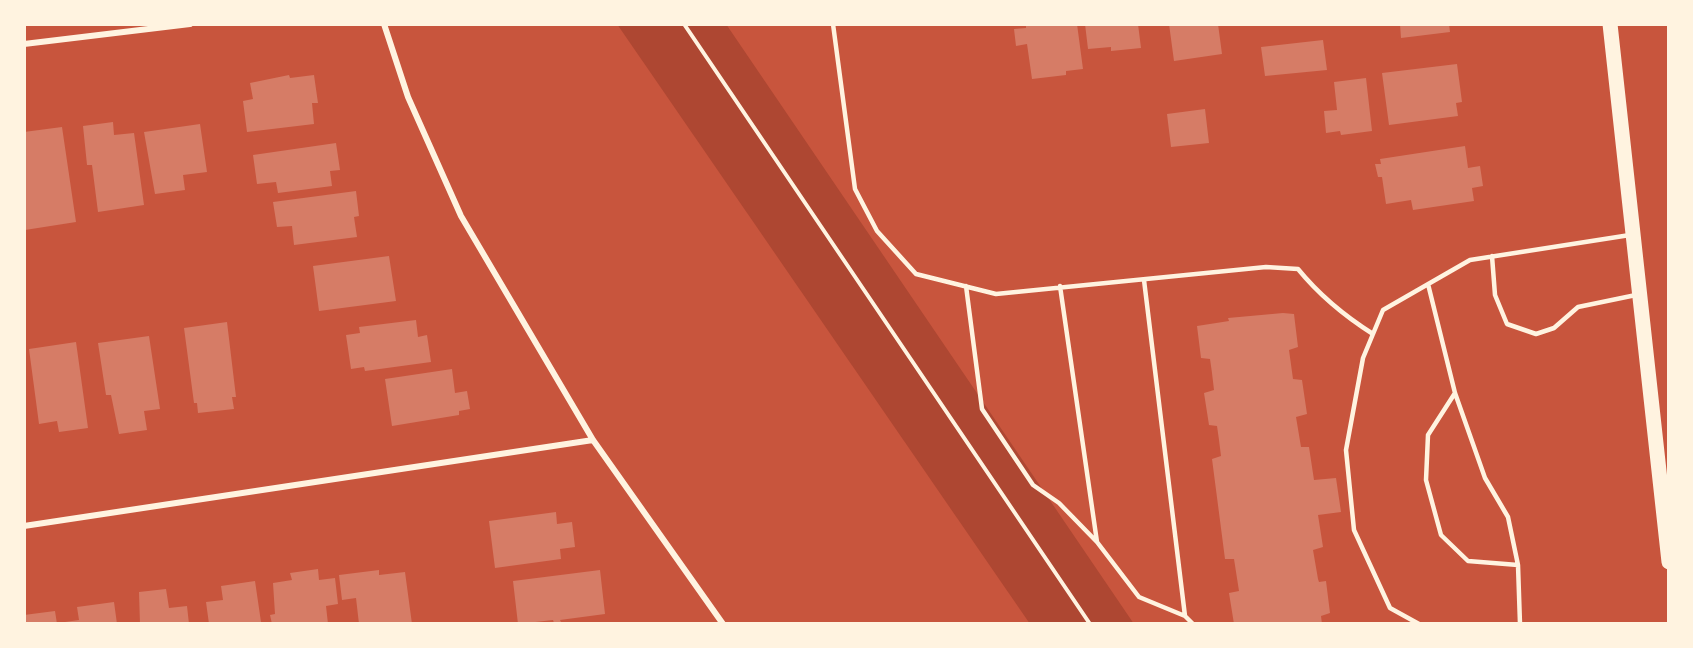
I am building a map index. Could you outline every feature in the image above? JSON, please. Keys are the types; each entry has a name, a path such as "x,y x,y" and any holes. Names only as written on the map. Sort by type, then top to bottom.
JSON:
{"main road":[{"path":"1610,24 1635,234 1669,562"}],"street":[{"path":"24,44 190,24"},
{"path":"384,24 408,98 461,216 593,440 723,624"},
{"path":"24,526 593,440"}],"lane":[{"path":"833,24 855,189 877,231 916,274 996,294 1266,267 1298,269 1326,300 1373,334"},
{"path":"1416,623 1390,608 1354,530 1346,450 1363,358 1383,310 1470,260 1635,234"},
{"path":"1492,256 1495,296 1508,324 1536,334 1554,328 1578,307 1641,294"},
{"path":"1144,279 1185,616"},
{"path":"1428,284 1455,393 1485,478 1508,517 1518,565 1520,624"},
{"path":"966,286 982,409 1033,484 1059,503 1097,542 1139,597 1185,616 1193,624"},
{"path":"1060,286 1097,542"},
{"path":"1455,393 1428,435 1426,480 1441,535 1468,561 1518,565"}],"path":[{"path":"684,24 1090,624"}],"shaded area":[{"path":"617,24 726,24 1134,624 1030,624"}],"building":[{"path":"1026,24 1077,24 1083,69 1066,71 1066,75 1032,79 1027,44 1016,46 1014,29 1026,28"},
{"path":"1085,24 1138,24 1141,48 1111,51 1111,47 1088,49"},
{"path":"1169,24 1218,24 1222,54 1174,61"},
{"path":"1400,24 1449,24 1450,32 1401,38"},
{"path":"1323,40 1327,70 1265,76 1261,47"},
{"path":"1457,64 1462,102 1456,103 1458,116 1389,125 1382,73"},
{"path":"289,75 290,78 314,75 318,103 312,103 314,124 247,132 243,101 253,99 250,83"},
{"path":"1366,78 1372,131 1341,135 1340,131 1326,133 1324,111 1337,110 1334,82"},
{"path":"1205,109 1209,143 1171,147 1167,114"},
{"path":"113,122 114,135 134,133 144,205 98,212 92,165 87,165 83,126"},
{"path":"200,124 207,172 183,175 185,190 155,194 144,132"},
{"path":"62,127 76,222 25,230 24,132"},
{"path":"336,143 340,170 330,171 332,186 278,193 276,182 257,184 253,155"},
{"path":"1465,146 1468,168 1480,166 1483,186 1472,188 1474,201 1413,210 1411,200 1386,204 1382,177 1378,177 1375,164 1381,164 1380,159"},
{"path":"356,191 359,216 354,217 357,237 294,245 292,226 277,227 273,202"},
{"path":"389,256 396,301 319,311 313,266"},
{"path":"1294,314 1298,347 1289,350 1293,379 1302,380 1307,414 1296,417 1301,447 1309,447 1314,480 1336,478 1341,512 1318,515 1323,547 1313,550 1319,582 1326,581 1330,613 1321,616 1322,624 1234,624 1229,593 1239,591 1234,559 1225,559 1212,459 1221,456 1219,440 1217,426 1209,425 1204,393 1214,390 1212,373 1210,359 1201,358 1197,326 1229,321 1228,318"},
{"path":"416,320 418,337 427,335 431,362 365,371 364,367 351,369 346,335 360,333 359,327"},
{"path":"227,322 236,397 232,397 234,409 198,413 197,403 194,403 184,328"},
{"path":"149,336 160,409 144,411 147,430 119,434 111,395 106,395 98,343"},
{"path":"76,342 88,428 59,432 57,421 39,424 29,349"},
{"path":"452,369 455,393 467,391 470,409 459,411 459,415 392,426 385,379"},
{"path":"556,512 557,524 572,522 575,547 560,549 561,559 495,568 489,521"},
{"path":"318,569 319,580 335,578 338,604 326,606 328,624 272,624 270,615 275,614 273,583 292,580 290,573"},
{"path":"379,570 379,575 405,572 412,624 359,624 356,598 342,600 339,575"},
{"path":"600,570 605,614 560,620 561,622 554,623 553,620 518,624 513,581"},
{"path":"255,581 261,622 209,624 206,602 223,600 221,586"},
{"path":"166,589 169,608 187,606 189,624 140,624 139,592"},
{"path":"114,602 117,624 65,624 65,622 79,620 77,607"},
{"path":"55,611 57,624 24,624 24,615"}]}
